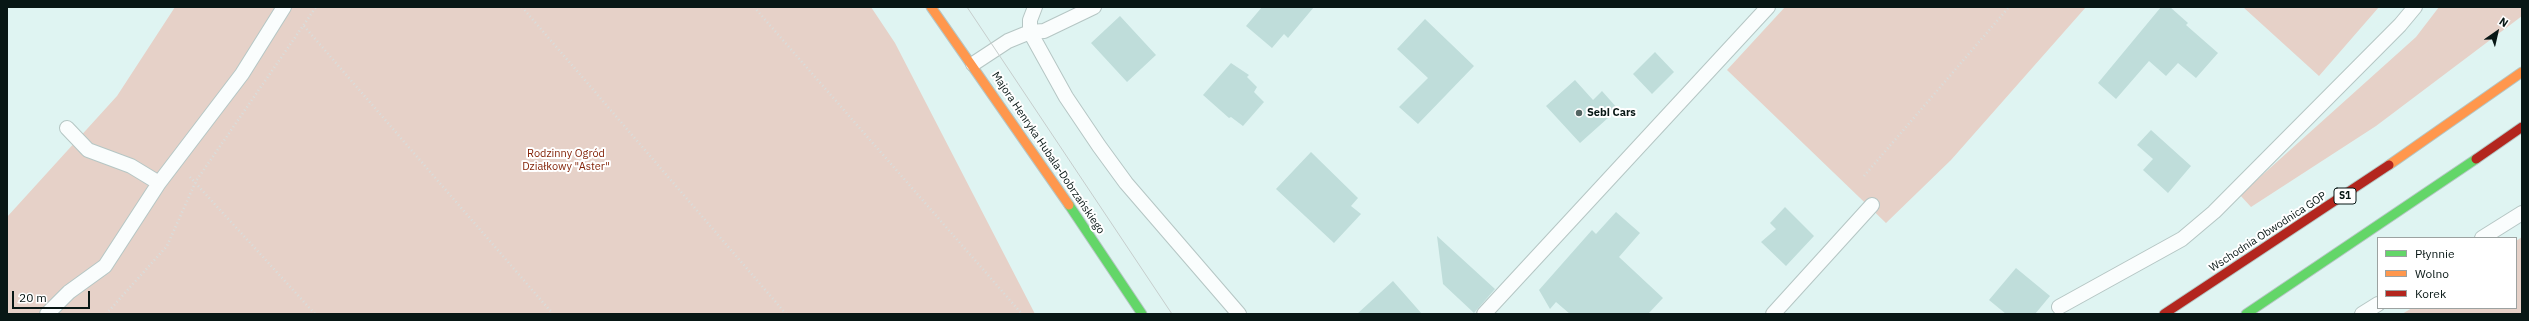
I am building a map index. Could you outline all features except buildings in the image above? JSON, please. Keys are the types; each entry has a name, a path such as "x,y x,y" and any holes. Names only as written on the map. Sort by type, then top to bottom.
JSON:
{"main road":[{"name":"Majora Henryka Hubala-Dobrzańskiego","path":"931,7 973,64 1142,314"},
{"name":"Wschodnia Obwodnica GOP","path":"2164,314 2344,196 2522,72"},
{"path":"2246,314 2375,229 2522,127"}],"lane":[{"path":"47,314 70,292 105,266 159,183 242,74 284,7"},
{"path":"1035,7 1030,20 1030,32 1066,97 1126,183 1239,314"},
{"path":"973,64 1008,41 1030,32 1044,31 1094,7"},
{"path":"1484,314 1768,7"},
{"path":"2059,307 2182,239 2214,212 2400,26 2414,7"},
{"path":"66,128 88,150 131,166 159,183"},
{"path":"1773,314 1872,205"},
{"path":"2484,237 2522,213"},
{"path":"2362,314 2377,305"}],"path":[{"path":"106,314 167,246 196,181 316,7"},
{"path":"522,7 786,314"},
{"path":"754,7 1022,314"},
{"path":"1864,176 2009,7"},
{"path":"304,26 553,314"},
{"path":"174,163 196,181 315,314"}],"green space":[{"name":"Rodzinny Ogród Działkowy \"Aster\"","path":"175,7 871,7 895,43 1035,314 7,314 7,217 117,96"},
{"path":"1785,7 2086,7 1951,160 1886,223 1727,70"},
{"path":"2243,7 2379,7 2319,76"},
{"path":"2439,7 2522,7 2522,16 2376,126 2251,207 2240,195 2416,37"},
{"path":"2522,237 2522,314 2402,314 2410,309 2517,309 2517,240"}],"tram line":[{"path":"967,7 1172,314"}],"traffic: fast":[{"path":"2246,314 2476,159"},
{"path":"1069,205 1142,314"}],"traffic: slow":[{"path":"931,7 1069,205"},
{"path":"2389,165 2522,72"}],"traffic: jam":[{"path":"2476,159 2522,127"},
{"path":"2164,314 2389,165"}],"place":[{"name":"Sebi Cars","path":"1579,113"}]}
